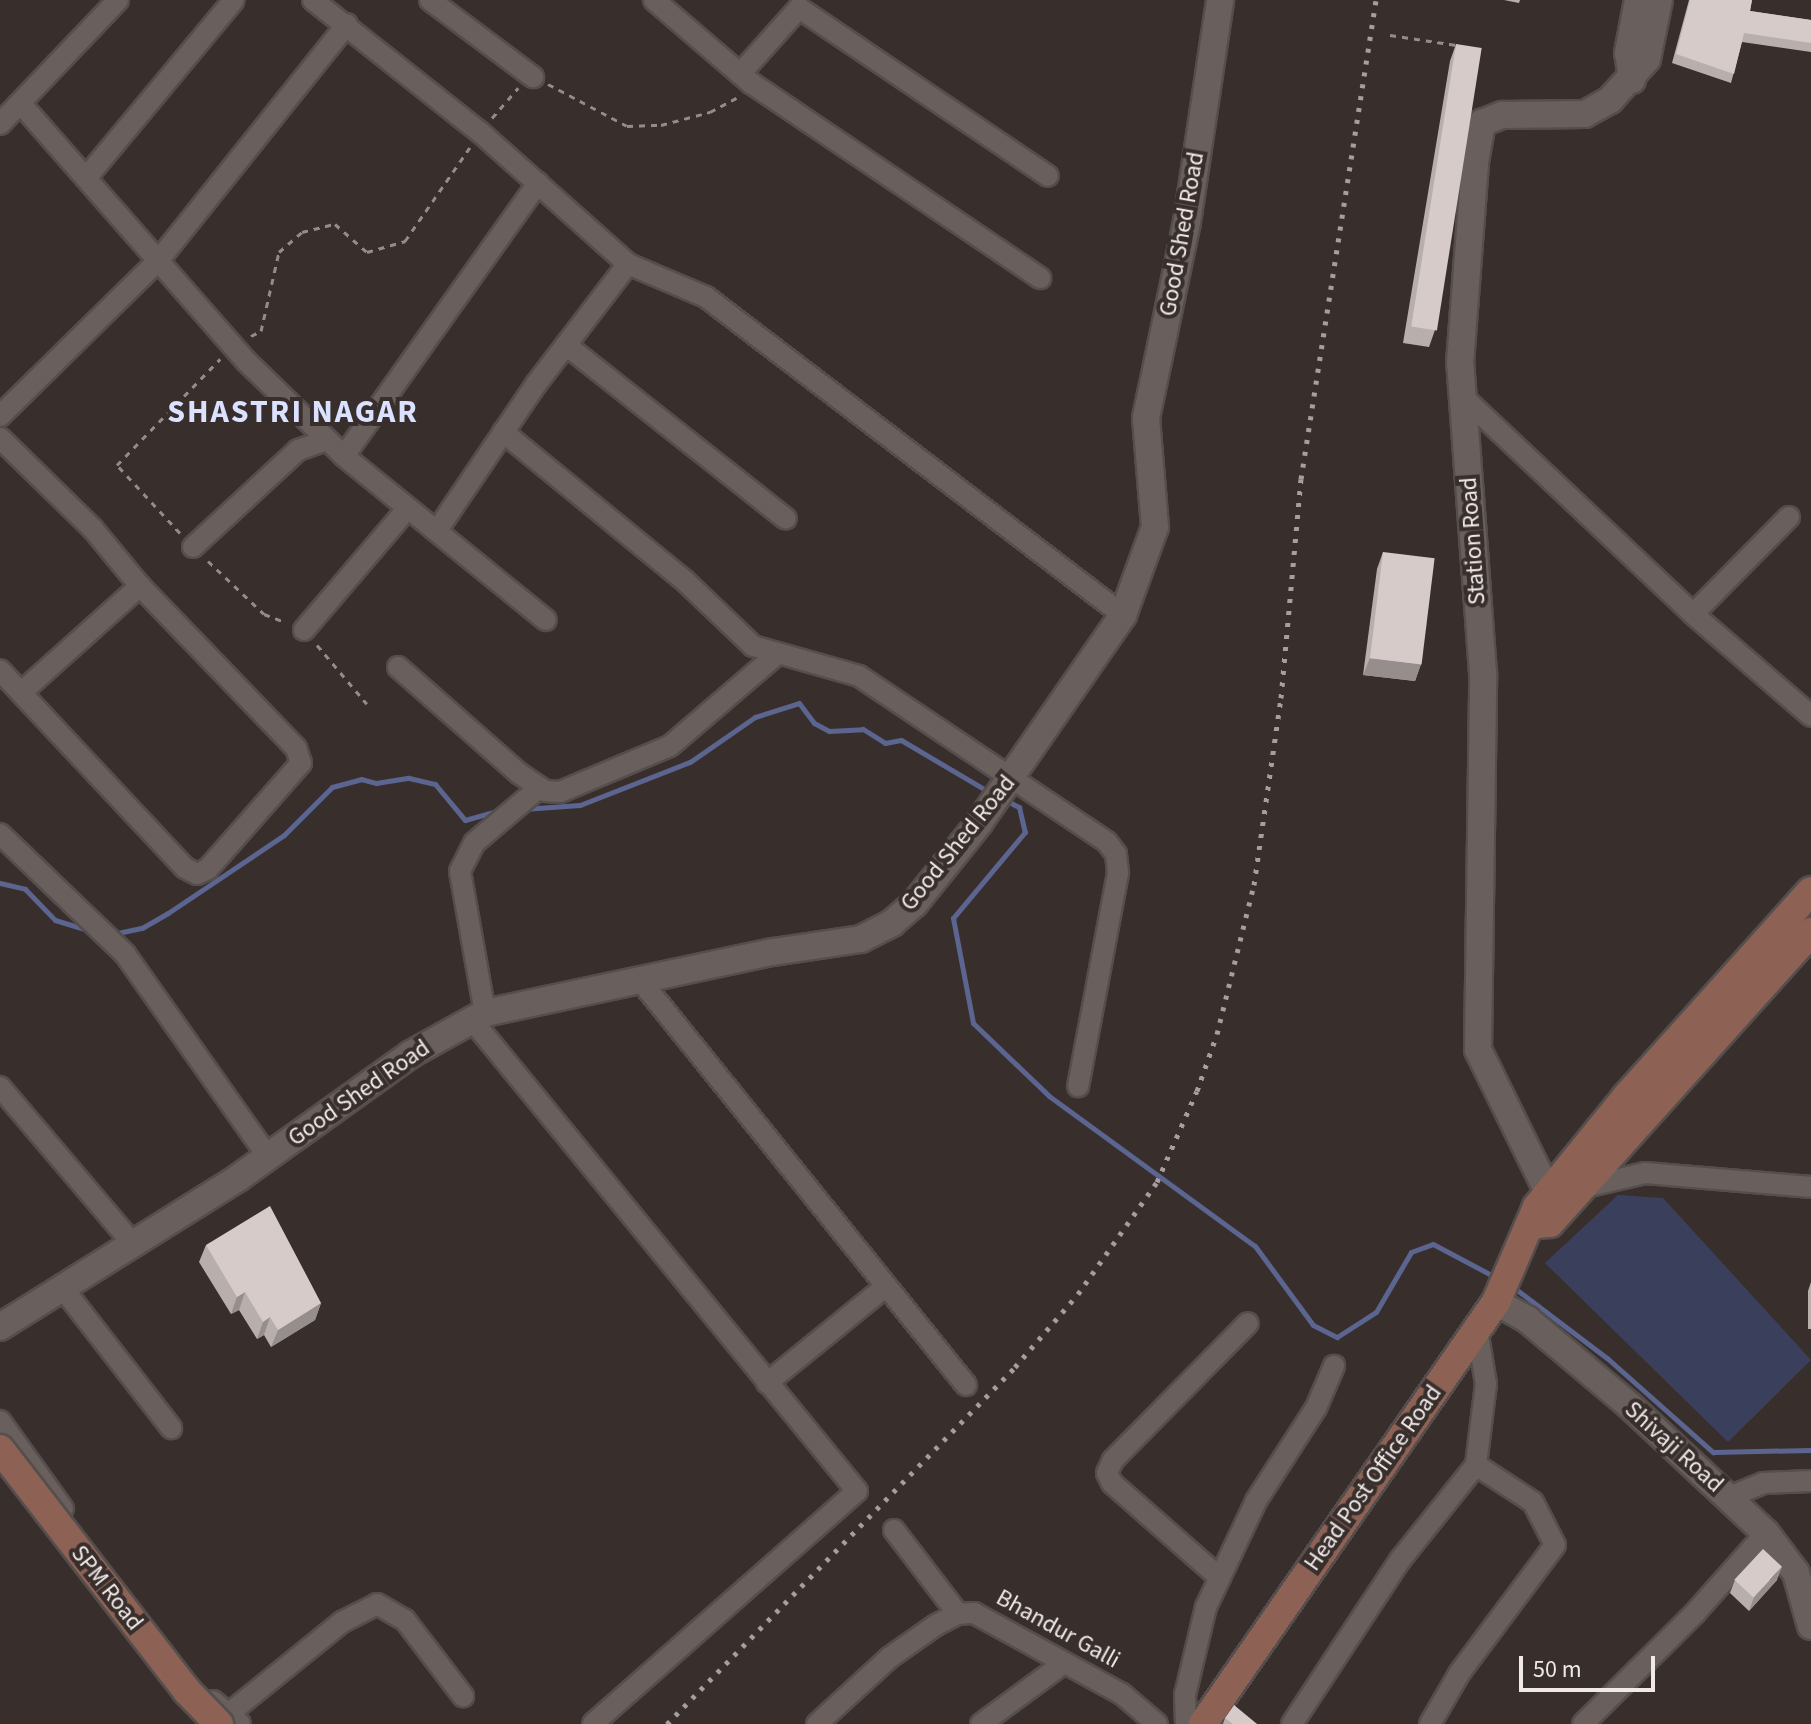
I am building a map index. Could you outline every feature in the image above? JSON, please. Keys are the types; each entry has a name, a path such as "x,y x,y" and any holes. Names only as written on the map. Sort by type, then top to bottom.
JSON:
{"main road":[{"name":"Head Post Office Road","path":"1203,1724 1477,1329 1548,1192 1627,1096 1811,891"},
{"path":"1530,1225 1550,1223 1811,932"},
{"name":"SPM Road","path":"0,1449 187,1691 225,1722"}],"street":[{"path":"0,124 118,0"},
{"path":"86,178 234,0"},
{"path":"313,0 481,133 628,264 706,297 1123,615"},
{"path":"430,0 533,77"},
{"path":"654,0 740,74 1040,278"},
{"name":"Good Shed Road","path":"0,1327 268,1157 411,1054 478,1017 640,980 861,939 892,923 915,903 1002,792 1123,615 1155,527 1146,418 1187,222 1220,0"},
{"path":"1632,80 1628,53 1638,0"},
{"name":"Station Road","path":"1548,1192 1478,1050 1483,673 1460,363 1482,123 1502,115 1585,114 1632,80 1647,59 1659,0"},
{"path":"740,74 791,4 1048,176"},
{"path":"0,416 158,261 347,24"},
{"path":"21,104 233,346 327,440 407,509 438,529 546,620"},
{"path":"344,456 538,183"},
{"path":"438,529 503,432 628,264"},
{"path":"566,345 786,519"},
{"path":"1463,397 1693,614 1811,716"},
{"path":"503,432 684,580 720,619 775,656 859,676 1002,792 1107,842 1116,854 1118,873 1078,1086"},
{"path":"0,438 93,529 140,586 301,757 298,767 208,869 197,874 185,868 24,690 0,670"},
{"path":"193,547 298,450 327,440"},
{"path":"304,630 407,509"},
{"path":"1693,614 1789,517"},
{"path":"24,690 140,586"},
{"path":"398,667 539,788 569,790 670,746 775,656"},
{"path":"539,788 474,843 460,871 478,1017 767,1383 857,1491 593,1724"},
{"path":"0,834 125,954 268,1157"},
{"path":"640,980 884,1288 966,1385"},
{"path":"0,1087 133,1244"},
{"path":"1548,1192 1645,1173 1811,1187"},
{"name":"Shivaji Road","path":"1502,1284 1535,1326 1766,1533 1804,1577 1811,1626"},
{"path":"61,1286 171,1428"},
{"path":"767,1383 884,1288"},
{"path":"1220,1578 1112,1483 1107,1473 1113,1460 1248,1323"},
{"path":"1292,1724 1401,1559 1476,1465 1486,1384 1477,1329"},
{"path":"1186,1724 1185,1695 1206,1607 1256,1501 1316,1408 1334,1366"},
{"path":"0,1421 109,1573 225,1722 342,1622 377,1604 405,1620 463,1696"},
{"path":"1430,1724 1459,1674 1555,1545 1533,1502 1476,1465"},
{"path":"0,1471 203,1724"},
{"path":"1729,1497 1763,1483 1811,1481"},
{"path":"894,1530 958,1614"},
{"path":"1583,1724 1696,1612 1766,1533"},
{"name":"Bhandur Galli","path":"817,1724 889,1658 958,1614 974,1613 1013,1631 1122,1694 1157,1724"},
{"path":"981,1724 1064,1663"}],"path":[{"path":"1390,35 1456,45"},
{"path":"367,704 304,630 264,614 193,547 117,465 233,346 261,331 279,252 302,232 335,224 367,252 405,241 509,96 533,77 627,126 698,116 736,98"}],"shaded area":[{"path":"1618,1195 1663,1198 1811,1360 1728,1442 1545,1263"}],"building":[{"path":"1690,0 1752,0 1750,11 1811,20 1811,43 1744,33 1734,74 1676,54"},
{"path":"1456,44 1482,48 1437,331 1411,326"},
{"path":"1383,552 1435,558 1422,665 1370,658"},
{"path":"270,1206 321,1303 278,1330 270,1317 263,1322 245,1292 237,1297 206,1245"},
{"path":"1763,1549 1782,1567 1753,1597 1734,1580"},
{"path":"1234,1705 1257,1724 1233,1724 1225,1718"}],"waterway":[{"path":"523,809 580,805 690,762 755,717 799,703 814,723 829,731 863,729 885,743 901,740 989,792"},
{"path":"113,934 142,928 168,913 284,835 332,787 361,779 376,783 409,778 435,784 465,820 501,810"},
{"path":"1005,800 1019,807 1025,832 953,918 973,1023 1049,1096 1255,1246 1313,1325 1337,1337 1376,1312 1411,1252 1433,1244 1497,1278"},
{"path":"0,883 25,889 55,920 91,931"},
{"path":"1513,1287 1607,1358 1713,1452 1811,1450"}],"railway":[{"path":"667,1724 1015,1367 1078,1294 1157,1182 1197,1091 1217,1034 1254,885 1281,698 1301,479 1376,0"}],"district":[{"name":"SHASTRI NAGAR","path":"293,412"}]}
